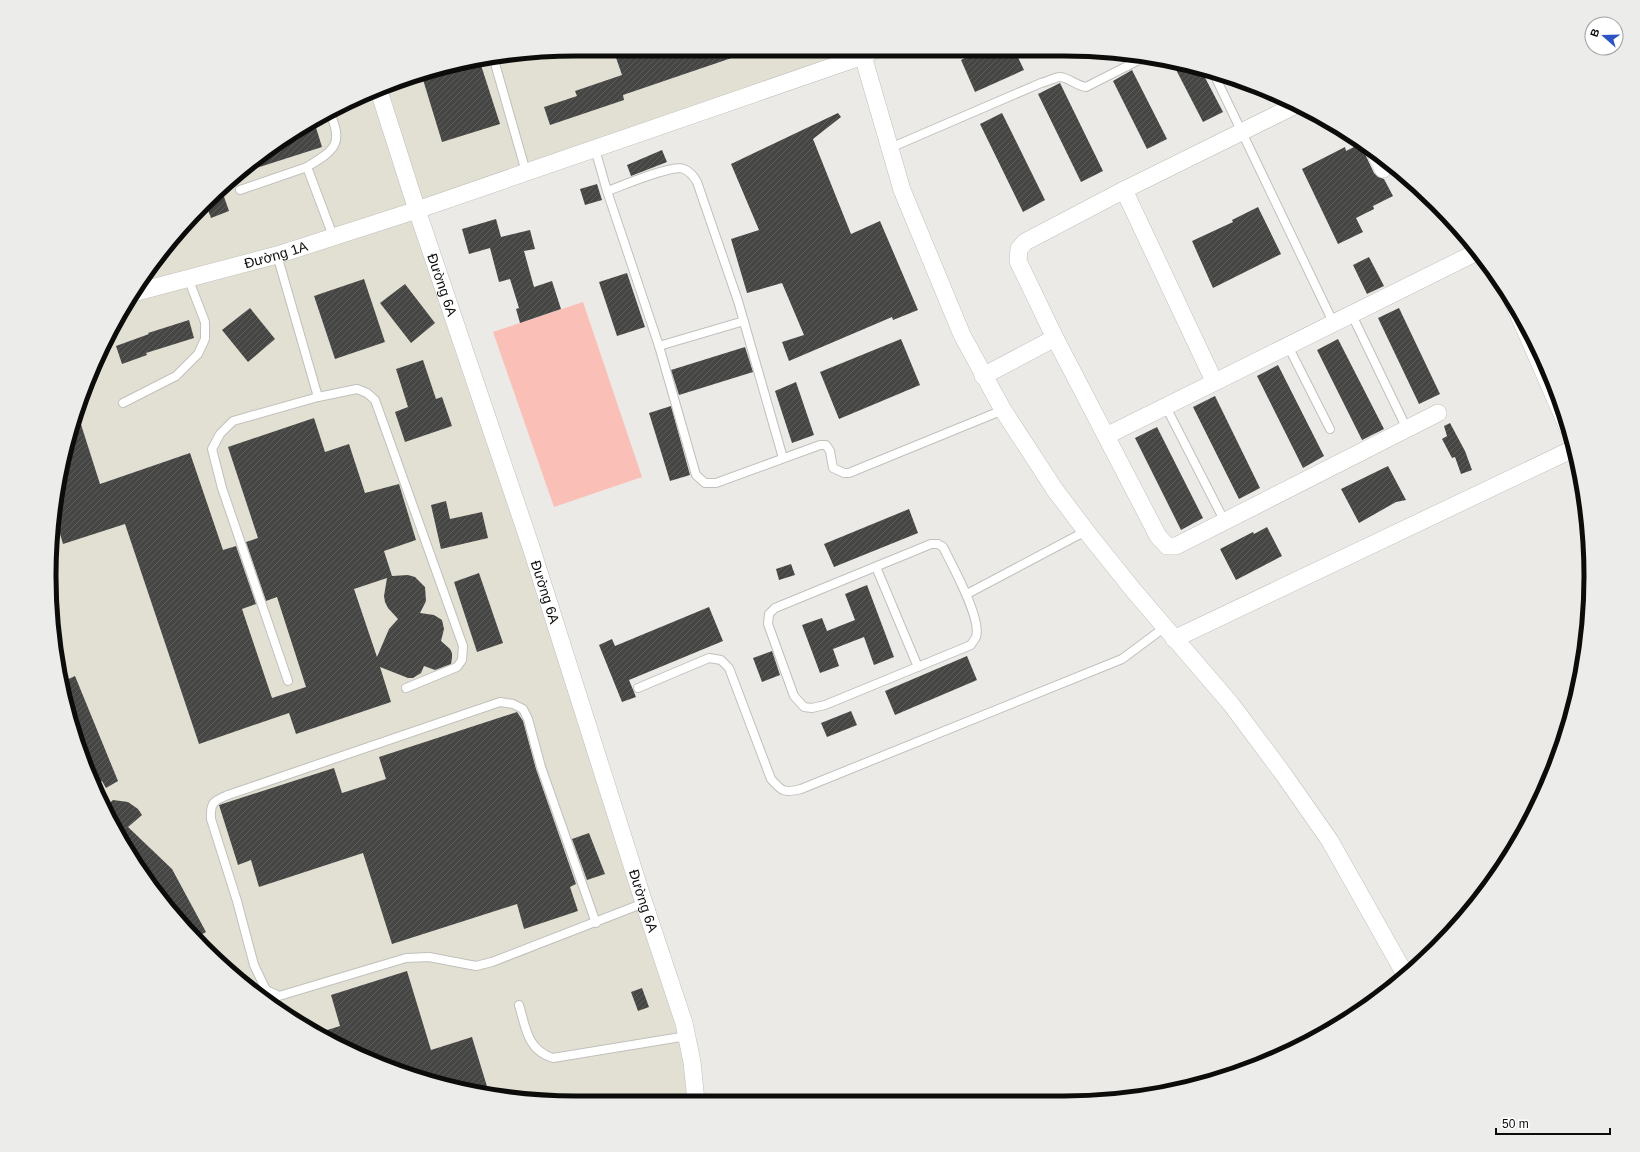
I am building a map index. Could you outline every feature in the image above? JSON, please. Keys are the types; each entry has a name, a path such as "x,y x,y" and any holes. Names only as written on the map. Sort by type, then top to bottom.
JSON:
{"street":[{"name":"Đường 1A","path":"143,288 277,255 417,210 595,149 853,56"},
{"path":"868,56 890,148 902,190 962,335 1002,410 1055,490 1086,531 1231,704 1284,776 1330,841 1403,970"},
{"name":"Đường 6A","path":"380,95 417,210 532,547 644,904 684,1023 692,1062 695,1096"},
{"path":"1290,108 1124,190 1025,242 1019,249 1018,261 1055,338 1158,536 1167,546 1176,546 1225,522 1438,413"},
{"path":"1380,162 1383,169"},
{"path":"1124,190 1214,380"},
{"path":"1106,436 1214,380 1473,254"},
{"path":"983,376 1055,338"},
{"path":"1170,633 1568,451"}],"lane":[{"path":"890,148 1041,83 1059,77 1068,79 1078,86 1086,87 1137,61"},
{"path":"495,62 526,172"},
{"path":"1217,80 1333,322"},
{"path":"240,190 307,167 324,156 334,145 337,137 337,128 332,117"},
{"path":"595,149 607,192 659,346 696,476 705,483 716,483 820,445 826,445 830,451 833,468 844,474 849,473 1002,410"},
{"path":"307,167 333,236"},
{"path":"607,192 671,168 684,169 692,174 697,182 710,218 744,321 784,458"},
{"path":"277,255 318,397"},
{"path":"124,403 176,376 198,354 205,339 205,322 188,278"},
{"path":"1351,313 1407,428"},
{"path":"659,346 744,321"},
{"path":"1287,344 1330,429"},
{"path":"288,681 222,488 212,449 220,434 233,421 318,397 357,389 366,393 375,400 463,646 462,660 457,667 406,688"},
{"path":"1165,405 1225,522"},
{"path":"967,594 1086,531"},
{"path":"931,544 938,544 943,547 967,594 976,626 976,636 971,645 824,705 804,708 794,696 768,624 769,614 775,608 876,567 931,544"},
{"path":"876,567 918,667"},
{"path":"638,688 709,658 722,660 729,668 771,779 779,789 788,792 801,789 1122,658 1170,633"},
{"path":"596,923 541,767 528,719 523,709 513,704 500,702 228,795 214,801 210,807 211,818 237,901 254,965 266,990 278,996 406,958 429,957 476,966 492,962 596,923 644,904"},
{"path":"519,1005 532,1044 542,1055 553,1058 687,1036"}],"shaded area":[{"path":"576,56 850,56 421,203 524,541 680,1027 689,1096 576,1096 508,1092 441,1078 377,1056 316,1026 259,989 208,944 163,893 126,836 96,775 74,711 60,644 56,576 60,508 74,441 96,377 126,316 144,287 163,259 208,208 259,163 316,126 377,96 409,84 441,74 508,60"},
{"path":"583,302 642,477 554,507 493,332"}],"building":[{"path":"615,56 737,56 623,95 624,100 550,125 544,107 577,96 575,91 622,75"},
{"path":"969,56 1017,56 1024,70 975,92 961,60"},
{"path":"481,65 500,124 442,142 423,80"},
{"path":"1175,68 1204,76 1223,112 1203,122"},
{"path":"1132,70 1167,139 1147,149 1113,81"},
{"path":"1060,83 1103,171 1081,182 1038,94"},
{"path":"838,113 841,117 813,139 851,234 880,221 918,310 893,320 892,317 789,361 782,342 804,335 782,283 747,293 731,239 759,230 731,164"},
{"path":"1002,113 1045,200 1023,212 980,124"},
{"path":"316,126 322,147 251,170 287,144"},
{"path":"1356,146 1365,152 1374,173 1378,177 1384,179 1393,196 1373,206 1374,209 1356,218 1363,232 1338,244 1302,169 1345,147 1346,151"},
{"path":"662,150 667,162 631,176 627,165"},
{"path":"597,184 602,200 585,205 580,189"},
{"path":"223,194 229,211 211,218 207,209"},
{"path":"1258,207 1281,254 1213,288 1192,241 1233,222 1232,220"},
{"path":"496,219 501,237 530,230 535,249 524,251 534,287 552,281 561,309 520,323 516,309 519,308 510,279 499,282 490,248 469,254 462,229"},
{"path":"1369,257 1384,286 1367,294 1353,265"},
{"path":"627,273 645,327 617,336 599,282"},
{"path":"364,279 385,342 335,359 314,296"},
{"path":"405,284 435,323 411,343 380,303"},
{"path":"250,308 275,339 248,362 222,330"},
{"path":"1399,308 1440,394 1419,404 1378,318"},
{"path":"189,320 194,338 146,353 147,355 122,364 116,346 149,334 148,333"},
{"path":"901,339 920,385 839,419 820,372"},
{"path":"1338,339 1384,429 1362,440 1317,350"},
{"path":"745,347 753,372 679,395 671,370"},
{"path":"423,360 436,399 442,397 452,426 405,442 395,412 408,407 396,369"},
{"path":"1278,365 1324,456 1303,468 1257,376"},
{"path":"796,382 814,435 792,443 775,391"},
{"path":"1215,396 1260,488 1239,499 1193,407"},
{"path":"671,406 690,475 670,481 649,413"},
{"path":"314,418 325,452 349,444 365,493 399,484 416,540 384,551 392,576 408,575 415,577 425,587 426,601 420,613 434,615 442,620 444,629 441,641 450,649 452,653 451,664 435,670 424,666 421,673 413,678 408,678 380,667 391,702 296,734 289,713 199,744 125,524 63,544 58,528 60,508 66,475 80,422 100,484 190,453 223,550 236,546 256,604 242,609 272,698 306,687 277,597 266,601 246,542 258,538 228,447","holes":["387,578 384,596 388,608 398,619 389,629 377,657 354,589"]},
{"path":"1450,423 1465,451 1472,470 1461,474 1455,457 1452,458 1442,439 1447,436 1444,426"},
{"path":"1157,427 1203,518 1181,530 1135,438"},
{"path":"1388,466 1406,500 1396,502 1359,523 1341,489"},
{"path":"446,501 450,519 482,512 488,538 441,549 431,505"},
{"path":"909,509 918,533 834,567 824,544"},
{"path":"1267,527 1282,556 1236,580 1220,549 1253,532 1254,534"},
{"path":"791,564 795,575 779,580 776,569"},
{"path":"479,573 503,643 477,652 454,582"},
{"path":"867,585 894,657 874,665 864,637 833,649 839,666 820,673 802,625 822,618 827,631 855,620 845,594"},
{"path":"709,607 723,641 629,680 636,697 622,702 599,645 612,639 615,646"},
{"path":"772,651 780,675 762,682 753,658"},
{"path":"967,656 977,680 895,715 885,691"},
{"path":"75,676 118,781 106,788 102,781 99,783 84,743 67,680"},
{"path":"851,711 857,725 827,737 821,723"},
{"path":"517,712 523,721 536,769 576,884 570,887 578,911 524,929 517,904 392,944 363,853 259,887 251,860 238,865 219,805 334,768 342,793 386,779 379,757"},
{"path":"113,800 128,802 138,809 142,815 128,827 172,869 206,932 200,935 163,893 126,836 109,804"},
{"path":"589,833 605,874 587,880 572,839"},
{"path":"407,971 431,1050 472,1037 488,1088 441,1078 409,1068 377,1056 325,1031 340,1026 331,995"},
{"path":"642,988 649,1007 638,1011 631,992"}]}
